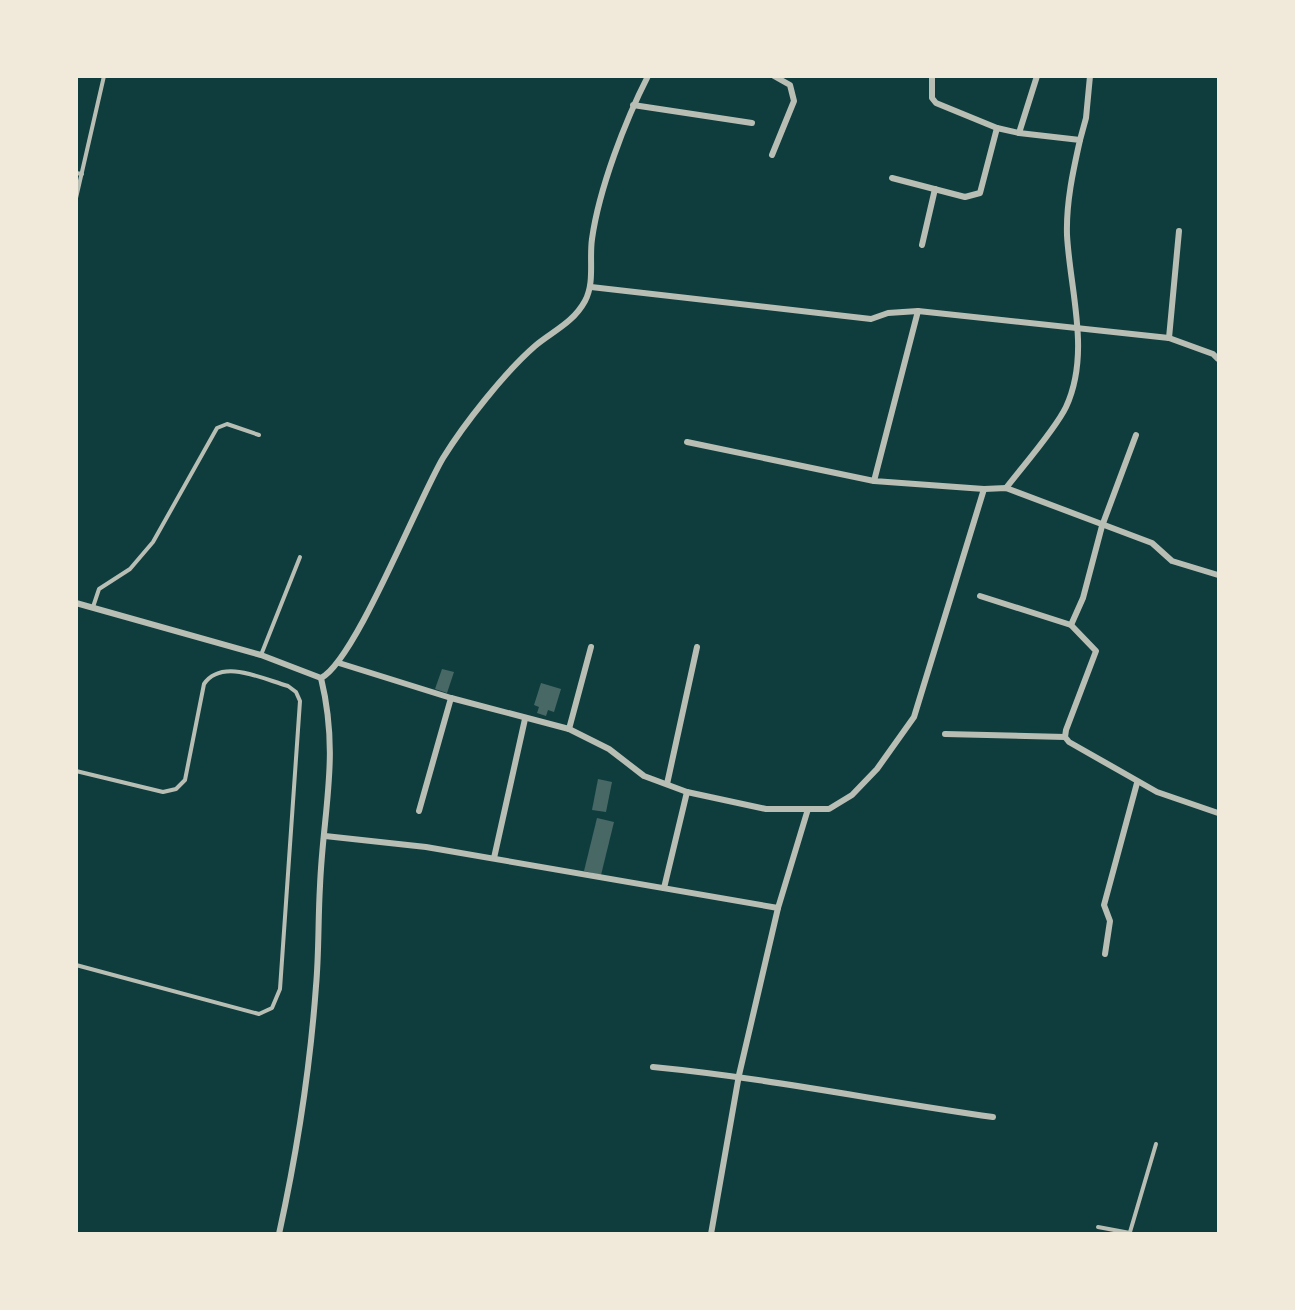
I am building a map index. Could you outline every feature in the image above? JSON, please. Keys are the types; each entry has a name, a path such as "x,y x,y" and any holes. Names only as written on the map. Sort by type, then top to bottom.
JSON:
{"street":[{"path":"321,678 339,663 379,589 443,458 477,411 535,347 573,319 591,286 592,238 600,203 633,105 648,76"},
{"path":"772,154 794,101 790,85 774,76"},
{"path":"932,76 932,98 936,103 997,128 1019,133 1080,140"},
{"path":"1019,133 1037,76"},
{"path":"1006,489 1065,409 1073,383 1078,329 1067,233 1071,182 1086,118 1090,76"},
{"path":"633,105 752,123"},
{"path":"892,178 965,197 980,194 997,128"},
{"path":"922,245 935,189"},
{"path":"1169,338 1179,231"},
{"path":"591,286 871,319 888,313 918,311 1169,338 1214,354 1218,359"},
{"path":"874,481 918,311"},
{"path":"1071,625 1083,598 1102,526 1136,435"},
{"path":"687,442 874,481 1006,489 1152,543 1172,561 1218,575"},
{"path":"339,663 451,698 569,729 609,749 644,776 687,792 766,809 829,809 852,795 877,768 914,717 984,489"},
{"path":"980,596 1071,625 1096,651 1065,737"},
{"path":"76,603 261,655 321,678"},
{"path":"569,729 591,646"},
{"path":"667,784 697,646"},
{"path":"279,1233 303,1106 316,987 320,886 332,760 326,700 321,678"},
{"path":"419,810 451,698"},
{"path":"494,858 525,718"},
{"path":"945,734 1065,737 1069,742 1137,783 1218,813"},
{"path":"1105,954 1110,921 1104,905 1137,783"},
{"path":"664,888 687,792"},
{"path":"711,1233 739,1075 778,908 808,809"},
{"path":"325,836 426,847 778,908"},
{"path":"653,1067 739,1075 874,1100 993,1117"}],"lane":[{"path":"76,198 104,76"},
{"path":"76,173 82,174"},
{"path":"93,607 99,589 130,569 153,542 217,428 228,424 259,435"},
{"path":"261,655 300,557"},
{"path":"76,771 163,792 176,789 185,780 204,684 210,675 225,670 288,686 296,692 300,701 280,989 272,1008 259,1014 76,965"},
{"path":"1098,1227 1130,1233 1156,1144"}],"building":[{"path":"442,669 454,672 447,693 435,689"},
{"path":"541,683 561,689 554,712 548,710 546,716 537,713 539,707 534,705"},
{"path":"598,779 612,782 606,812 592,810"},
{"path":"597,818 614,822 601,875 584,871"}]}
